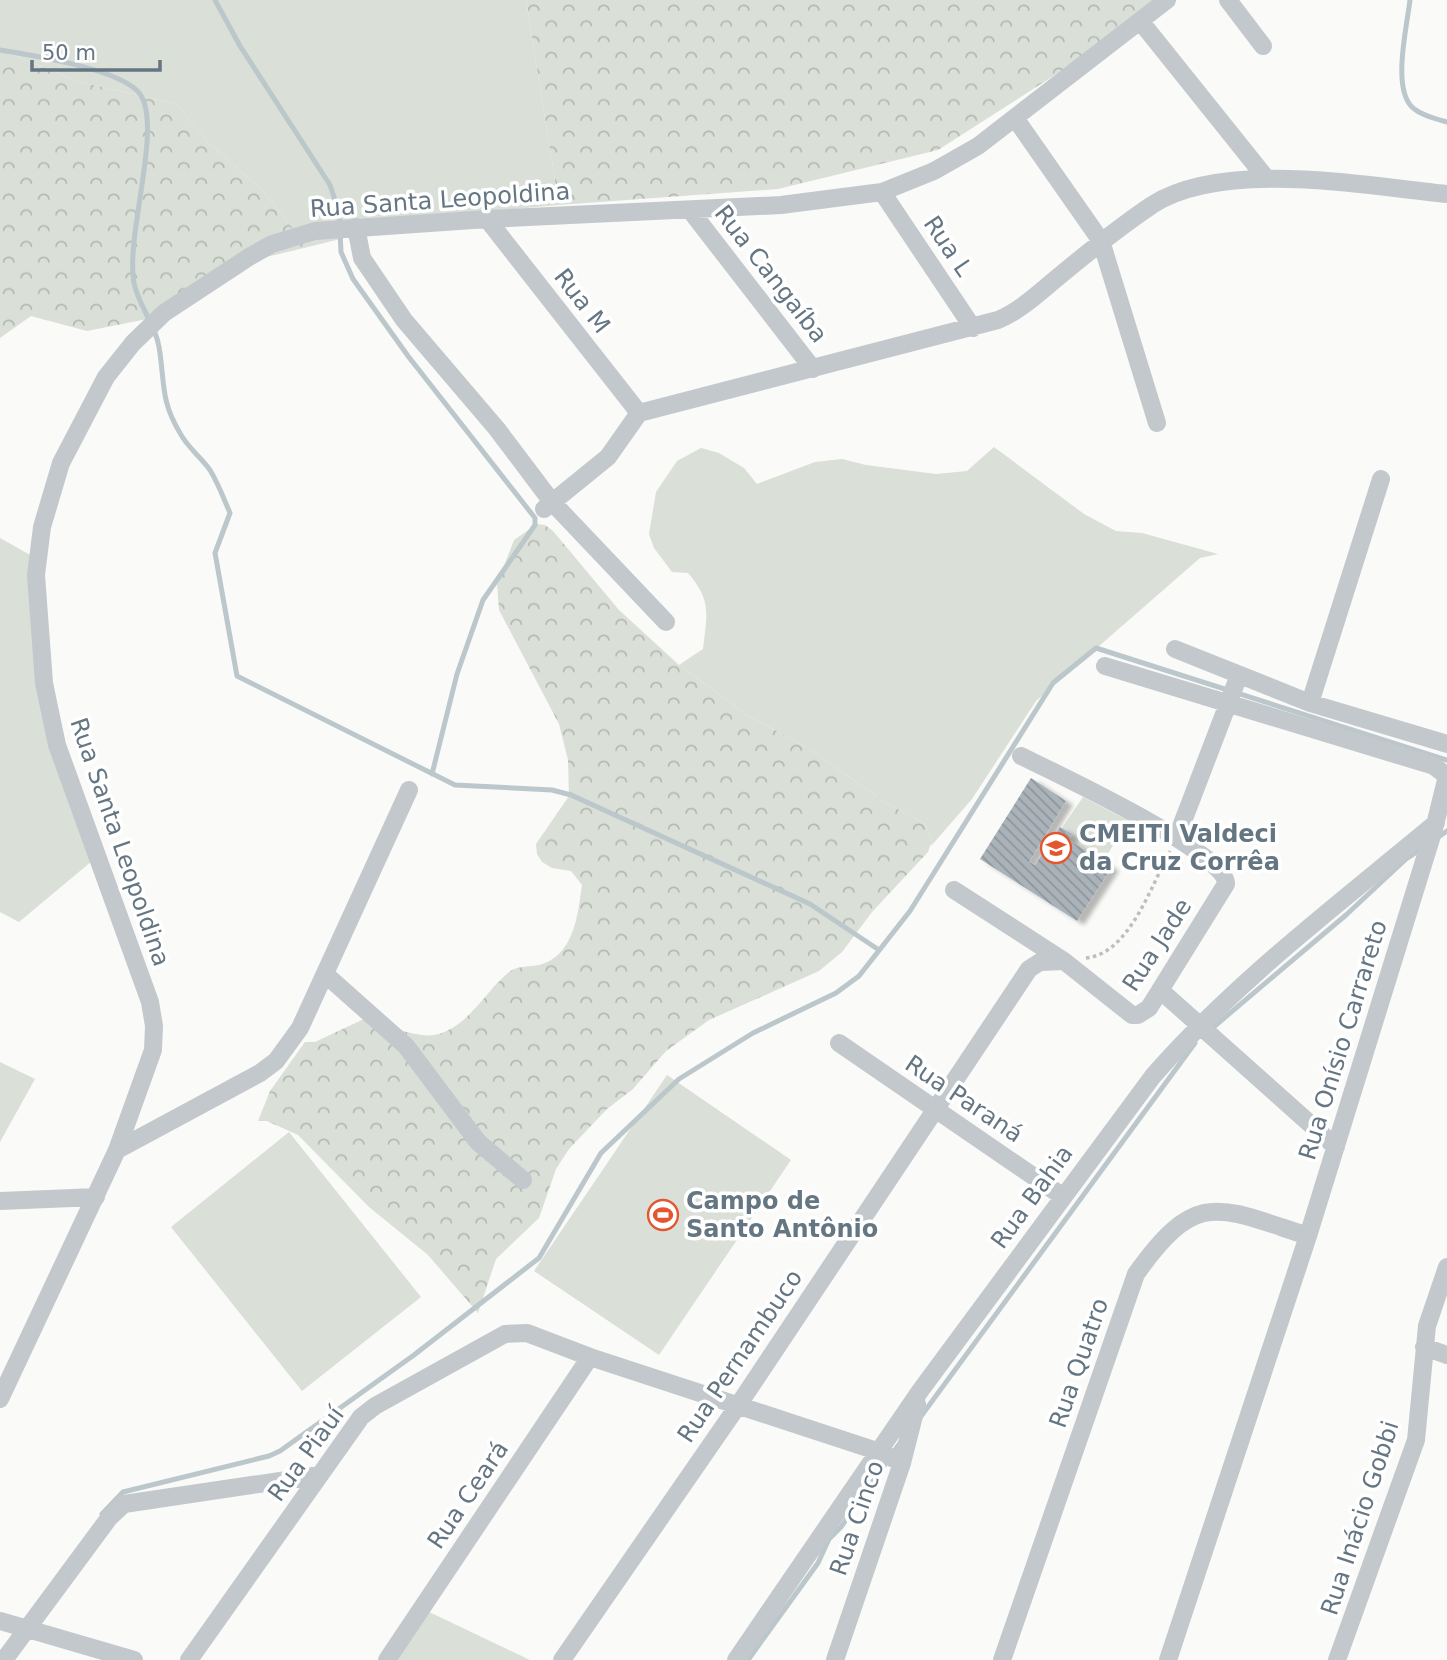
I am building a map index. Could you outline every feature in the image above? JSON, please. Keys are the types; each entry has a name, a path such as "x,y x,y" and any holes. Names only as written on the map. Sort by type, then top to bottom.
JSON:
{"street":[{"name":"Rua Santa Leopoldina","path":"0,1399 117,1150 153,1050 154,1026 149,1002 57,745 44,682 36,575 49,492 61,463 106,377 133,343 164,313 272,244 314,230 816,202 882,192 934,171 978,146 1167,0"},
{"path":"1228,0 1263,46"},
{"path":"1141,22 1266,178"},
{"path":"1015,118 1101,241 1157,423"},
{"path":"548,505 608,457 639,413 973,328 1010,315 1101,241 1175,193 1194,187 1266,178 1447,194"},
{"name":"Rua L","path":"882,192 973,328"},
{"name":"Rua Cangaíba","path":"690,210 813,369"},
{"name":"Rua M","path":"487,219 639,413"},
{"path":"356,227 362,258 404,320 497,429 548,505 666,622"},
{"path":"1310,703 1381,479"},
{"path":"1175,649 1310,703 1447,744"},
{"name":"Rua Onísio Carrareto","path":"1104,666 1230,699 1442,769 1447,776 1435,826 1308,1236 1168,1660"},
{"path":"1177,837 1239,675"},
{"name":"Rua Jade","path":"954,890 1063,961 1132,1015 1138,1015 1149,1008 1226,878 1218,866 1177,837 1021,756"},
{"path":"117,1150 260,1073 276,1061 300,1028 410,790"},
{"name":"Rua Bahia","path":"736,1660 920,1391 1153,1076 1201,1027 1290,945 1435,826"},
{"name":"Rua Pernambuco","path":"562,1660 739,1404 1029,969 1040,962 1063,961"},
{"path":"325,974 406,1046 478,1142 523,1180"},
{"path":"1160,990 1335,1147"},
{"name":"Rua Paraná","path":"839,1043 1062,1196"},
{"path":"0,1201 96,1197"},
{"name":"Rua Quatro","path":"1002,1660 1136,1274 1157,1244 1178,1222 1207,1211 1235,1212 1308,1236"},
{"name":"Rua Inácio Gobbi","path":"1337,1660 1416,1440 1424,1347 1432,1307 1447,1267"},
{"name":"Rua Piauí","path":"189,1660 356,1422 367,1412 512,1333 527,1333 590,1357"},
{"path":"1424,1347 1447,1355"},
{"path":"590,1357 739,1404 880,1452 902,1463"},
{"name":"Rua Ceará","path":"387,1660 590,1357"},
{"name":"Rua Cinco","path":"835,1660 902,1463 920,1391"},
{"path":"4,1660 24,1629 109,1518 124,1504 320,1475"},
{"path":"0,1621 134,1660"}],"path":[{"path":"1063,961 1101,957 1125,937 1177,837"}],"green space":[{"path":"0,0 526,0 559,205 432,220 308,247 263,191 210,144 176,104 80,82 0,50"},
{"path":"526,0 1162,0 1133,25 938,150 778,189 559,205"},
{"path":"0,50 80,82 176,104 210,144 263,191 308,247 229,266 147,319 87,331 31,316 0,338"},
{"path":"994,447 1084,514 1116,531 1142,533 1218,554 1200,558 1036,701 972,799 931,846 932,840 925,824 883,801 808,748 747,715 679,665 703,649 706,608 696,583 688,573 672,572 654,548 649,534 656,492 677,461 701,448 719,453 744,468 757,484 815,462 842,459 866,465 936,474 967,471"},
{"path":"537,524 545,525 553,531 619,610 679,665 747,715 808,748 883,801 925,824 932,840 928,852 872,912 842,952 819,971 709,1020 666,1051 633,1089 607,1109 569,1149 556,1169 539,1218 496,1259 478,1313 428,1255 369,1207 298,1135 267,1121 258,1121 270,1091 305,1042 315,1042 364,1019 413,1034 442,1033 470,1014 509,972 545,963 563,950 569,940 582,885 571,871 552,868 542,862 537,854 536,844 569,796 568,760 559,724 499,610 497,584 514,540"},
{"path":"0,538 32,556 31,604 92,861 19,922 0,912"},
{"path":"1083,797 1129,821 1103,861 1069,840 1062,828"},
{"path":"0,1062 35,1079 0,1142"},
{"name":"Campo de Santo Antônio","path":"667,1075 791,1160 659,1355 534,1271"},
{"path":"289,1132 421,1297 302,1391 171,1227"},
{"path":"427,1611 530,1660 395,1660"}],"building":[{"path":"1031,778 1066,801 1029,862 1035,865 1060,827 1072,834 1069,840 1112,867 1077,921 980,859"}],"waterway":[{"path":"215,0 240,46 330,185 339,212 341,252 353,279 408,356 535,518 535,525 483,600 457,674 432,774"},
{"path":"1410,0 1402,56 1406,98 1419,112 1447,122"},
{"path":"0,50 96,70 130,85 140,94 146,110 148,131 134,238 134,283 157,339 169,411 183,438 210,470 230,513 215,553 237,676 455,785 552,790 571,795 810,904 879,950"},
{"path":"102,1514 123,1492 280,1451 414,1355 539,1258 601,1153 679,1079 753,1033 836,993 859,976 910,911 1053,683 1096,648 1447,760"},
{"path":"1437,838 1447,831"},
{"path":"1210,1030 1346,915 1406,859 1423,848"},
{"path":"919,1419 1195,1043"},
{"path":"748,1660 818,1563 829,1539 841,1527 900,1443"}],"place":[{"name":"CMEITI Valdeci da Cruz Corrêa","path":"1056,848"},
{"name":"Campo de Santo Antônio","path":"663,1215"}]}
